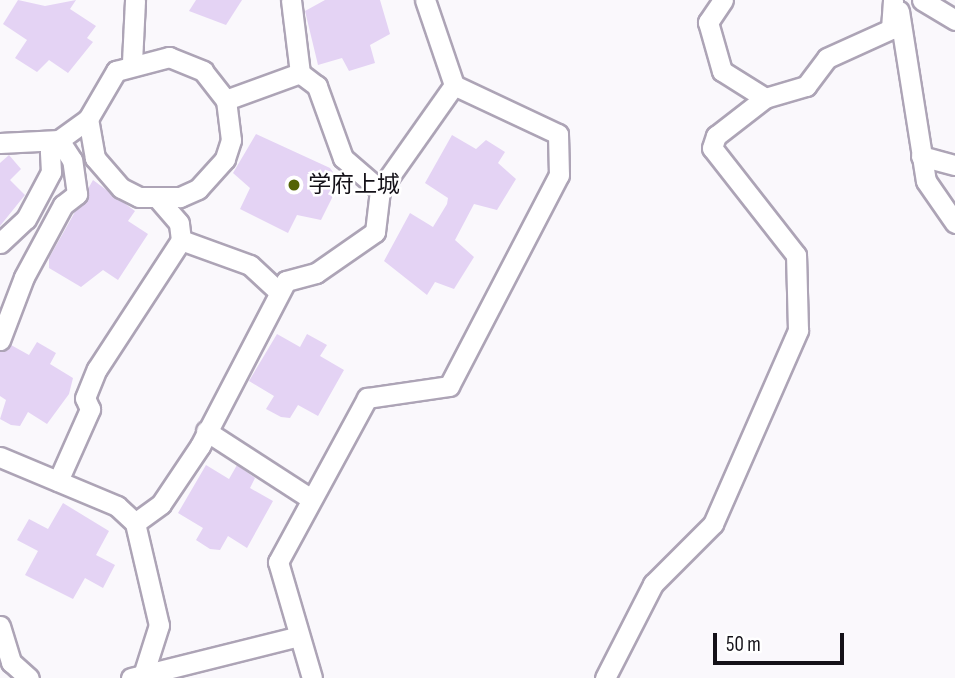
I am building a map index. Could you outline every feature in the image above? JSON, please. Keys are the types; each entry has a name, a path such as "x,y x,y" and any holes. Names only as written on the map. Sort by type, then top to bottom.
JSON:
{"street":[{"path":"132,62 135,0"},
{"path":"291,0 300,73 317,86 343,158 380,190"},
{"path":"312,678 278,562 367,398 449,386 559,175 558,134 454,85 425,0"},
{"path":"723,0 708,22 722,71 749,93 765,98"},
{"path":"605,678 653,584 713,524 799,330 796,255 712,148 716,136 765,98 806,86 827,58 891,29 895,0"},
{"path":"895,0 926,181 955,223"},
{"path":"922,0 955,20"},
{"path":"169,57 187,62 204,71 226,100 231,140 219,167 198,189 159,200 139,197 106,175 89,139 89,119 103,85 132,62 169,57"},
{"path":"226,100 300,73"},
{"path":"135,523 161,504 206,431 278,292 376,232 380,190 454,85"},
{"path":"0,243 26,219 51,172 50,151 59,140 89,119"},
{"path":"0,143 59,140"},
{"path":"0,340 24,277 63,205 77,194 72,160 59,140"},
{"path":"921,156 955,165"},
{"path":"58,481 90,409 85,398 97,369 181,240 173,211 159,200"},
{"path":"181,240 250,265 278,292"},
{"path":"206,431 311,499"},
{"path":"0,457 117,506 135,523 159,625 137,676"},
{"path":"0,626 11,662 29,678"},
{"path":"137,676 299,636"}],"building":[{"path":"18,0 45,6 76,0 70,9 96,26 87,38 93,42 68,73 49,60 37,72 15,58 27,40 3,24"},
{"path":"196,0 242,0 226,25 189,11"},
{"path":"325,0 380,0 390,34 370,45 375,63 349,71 342,58 318,65 305,11"},
{"name":"学府上城","path":"256,134 330,168 340,182 321,220 297,215 288,233 240,209 250,188 233,173"},
{"path":"452,135 476,149 486,140 505,152 498,163 516,179 497,210 474,204 455,240 474,257 454,289 435,282 427,295 384,261 410,213 433,227 447,204 448,198 425,183"},
{"path":"9,155 21,169 10,180 25,195 0,226 0,163"},
{"path":"93,180 135,211 128,221 148,234 118,280 103,270 81,287 49,268 49,258"},
{"path":"277,334 300,347 307,334 327,345 320,356 344,370 318,416 298,405 290,418 281,417 266,409 274,396 249,381"},
{"path":"37,342 56,353 50,364 73,378 69,394 47,424 28,412 20,426 11,425 0,419 6,400 0,396 0,352 11,345 29,355"},
{"path":"206,465 229,479 237,465 255,478 250,488 273,501 247,548 228,536 220,550 210,549 196,540 203,528 178,513"},
{"path":"63,503 109,531 96,555 115,565 103,588 85,578 73,599 25,575 38,551 17,540 29,519 48,529"}],"place":[{"name":"学府上城","path":"294,185"}]}
